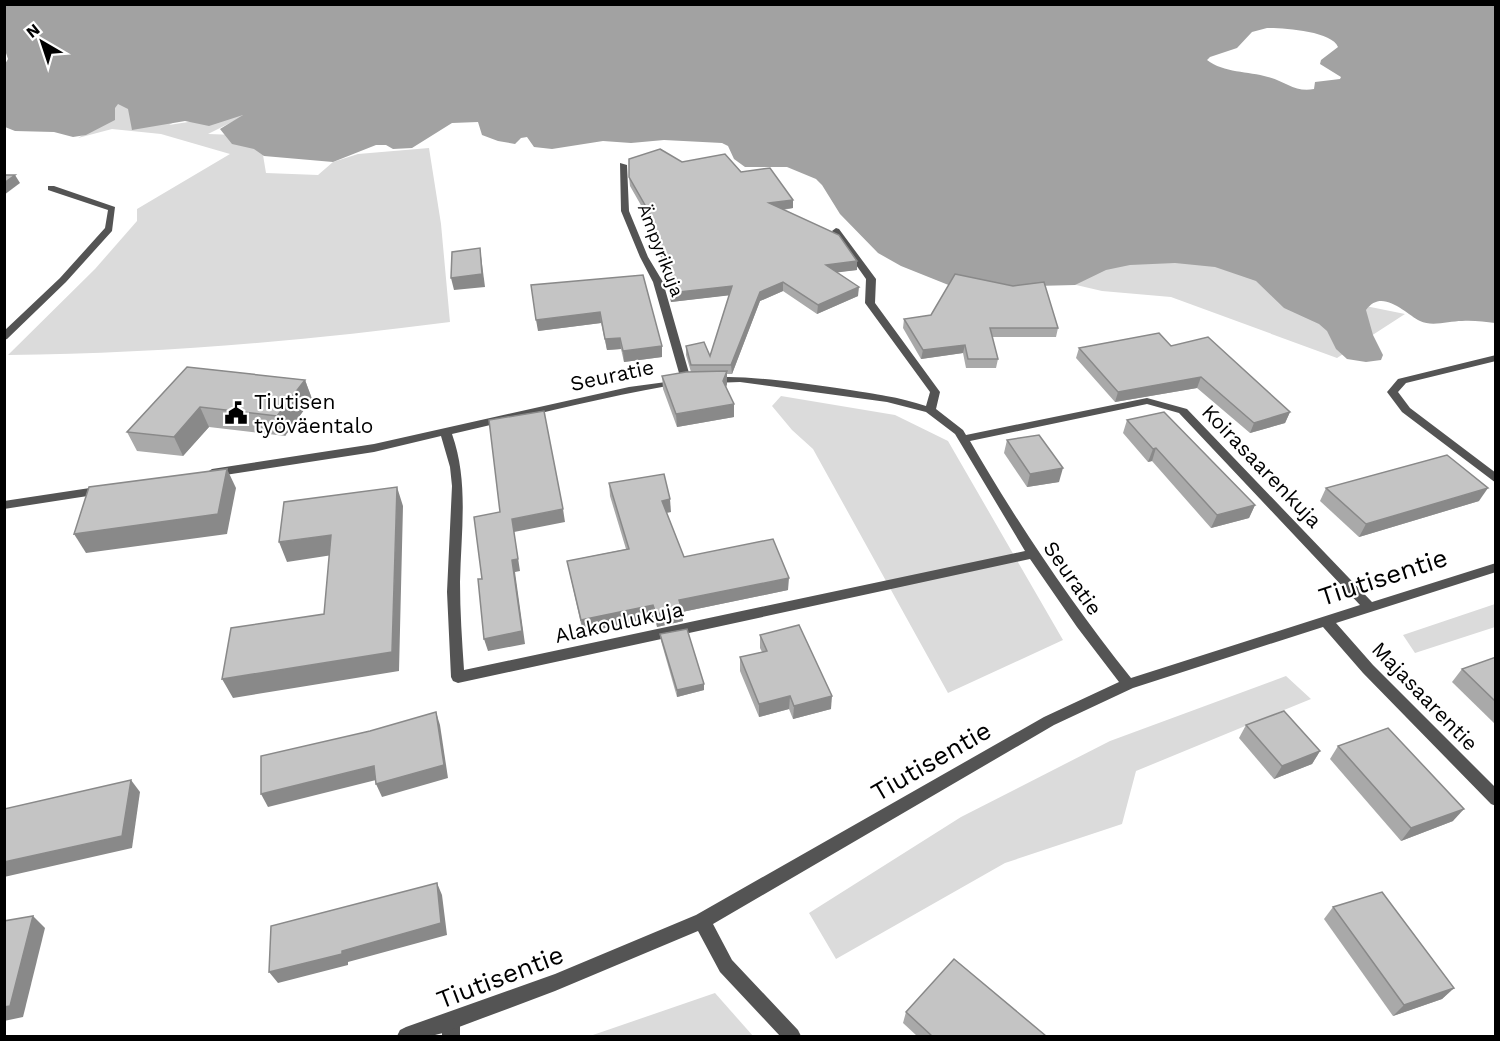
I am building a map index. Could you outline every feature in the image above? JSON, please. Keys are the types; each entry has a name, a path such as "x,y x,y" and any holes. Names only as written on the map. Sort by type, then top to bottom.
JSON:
{"street":[{"name":"Ämpyrikuja","path":"623,165 625,211 644,257 658,282 686,380"},
{"path":"4,337 63,280 109,229 112,209 51,188"},
{"path":"836,231 871,279 870,303 934,392 930,410"},
{"path":"1496,358 1402,381 1392,392 1406,411 1496,479"},
{"name":"Seuratie","path":"199,475 374,448 629,390 686,380 740,379 888,399 930,410 948,423 963,439 1031,554 1128,684"},
{"name":"Koirasaarenkuja","path":"963,439 1147,401 1183,411 1369,607"},
{"name":"Alakoulukuja","path":"445,431 454,451 458,483 454,580 458,677 1031,554"},
{"path":"4,505 118,487"},
{"name":"Tiutisentie","path":"405,1036 451,1029 702,921 1049,721 1128,684 1496,567"},
{"name":"Majasaarentie","path":"1326,621 1368,669 1496,799"},
{"path":"702,921 726,966 792,1036"}],"shaded area":[{"path":"4,5 1495,5 1495,323 1457,321 1425,323 1394,304 1379,301 1366,310 1373,335 1383,355 1381,360 1366,362 1347,359 1336,349 1327,331 1319,324 1284,308 1256,281 1215,267 1175,263 1130,265 1106,270 1075,285 956,288 901,266 878,253 840,214 816,179 787,167 745,167 734,159 728,146 722,143 664,140 631,143 603,141 552,149 534,147 527,137 521,138 515,144 498,141 482,135 478,122 452,123 412,148 393,149 386,145 376,145 333,162 264,156 254,149 232,144 220,129 243,115 209,126 185,121 132,130 128,109 118,104 115,108 115,120 86,135 73,137 54,132 15,131 5,127 5,64 8,59 5,50","holes":["1267,28 1295,30 1327,37 1338,47 1321,60 1320,64 1341,77 1340,79 1315,82 1314,89 1308,90 1268,77 1228,70 1207,60 1237,48 1252,32"]},
{"path":"111,88 207,103 169,125 252,112 208,134 287,137 263,155 266,173 318,175 333,162 358,154 429,148 441,224 450,322 230,345 119,352 8,355 95,269 137,221 137,209 230,154 161,134 112,129 78,138 115,115"},
{"path":"1126,249 1270,268 1306,294 1405,314 1337,358 1171,297 1102,291 1059,281"},
{"path":"781,396 895,415 948,441 1063,640 948,693 813,449 792,430 772,406"},
{"path":"1495,604 1495,627 1415,653 1403,635"},
{"path":"1286,676 1311,699 1136,771 1122,824 1005,863 836,959 809,913 961,817 1110,741"},
{"path":"715,993 753,1036 590,1036"}],"building":[{"path":"660,149 682,162 725,154 741,172 770,168 793,200 769,203 839,235 857,261 826,265 859,287 818,305 783,282 760,292 731,365 691,365 686,346 704,342 710,356 732,286 670,293 653,219 629,177 629,159"},
{"path":"4,175 15,175 4,183"},
{"path":"480,248 482,274 451,278 452,252"},
{"path":"955,274 1013,286 1044,282 1058,328 990,328 998,359 968,359 965,345 923,350 904,319 931,315"},
{"path":"643,275 662,346 623,351 620,338 605,339 600,312 536,320 531,285"},
{"path":"1159,333 1171,346 1208,337 1290,412 1254,423 1201,377 1118,392 1079,348"},
{"path":"187,367 305,380 277,416 200,407 174,437 127,432"},
{"path":"727,371 723,381 734,404 676,414 662,376 686,372"},
{"path":"544,411 563,509 512,519 518,559 512,560 522,631 484,639 478,579 482,579 474,517 500,512 489,420"},
{"path":"1164,412 1255,505 1217,515 1127,420"},
{"path":"1039,435 1063,468 1030,474 1007,440"},
{"path":"1447,455 1488,488 1366,524 1326,488"},
{"path":"227,469 218,514 74,534 89,487"},
{"path":"664,474 670,499 662,501 684,557 773,539 789,578 679,600 682,609 656,614 653,605 581,620 567,561 629,549 609,483"},
{"path":"397,487 392,652 222,679 231,628 324,614 331,535 279,542 284,502"},
{"path":"799,625 832,696 794,706 790,696 759,704 740,657 767,651 760,635"},
{"path":"687,629 704,684 677,690 660,634"},
{"path":"1496,657 1496,702 1462,669"},
{"path":"1284,711 1320,751 1282,766 1246,725"},
{"path":"436,712 444,765 376,784 374,766 261,794 261,756 370,731"},
{"path":"1388,728 1464,809 1411,828 1338,746"},
{"path":"131,780 122,836 4,862 4,809"},
{"path":"437,883 441,923 342,951 342,954 269,972 271,926"},
{"path":"1382,892 1454,988 1404,1005 1333,907"},
{"path":"33,916 10,1006 4,1007 4,921"},
{"path":"954,959 1046,1036 932,1036 906,1012"}],"place":[{"name":"Tiutisen työväentalo","path":"236,413"}]}
